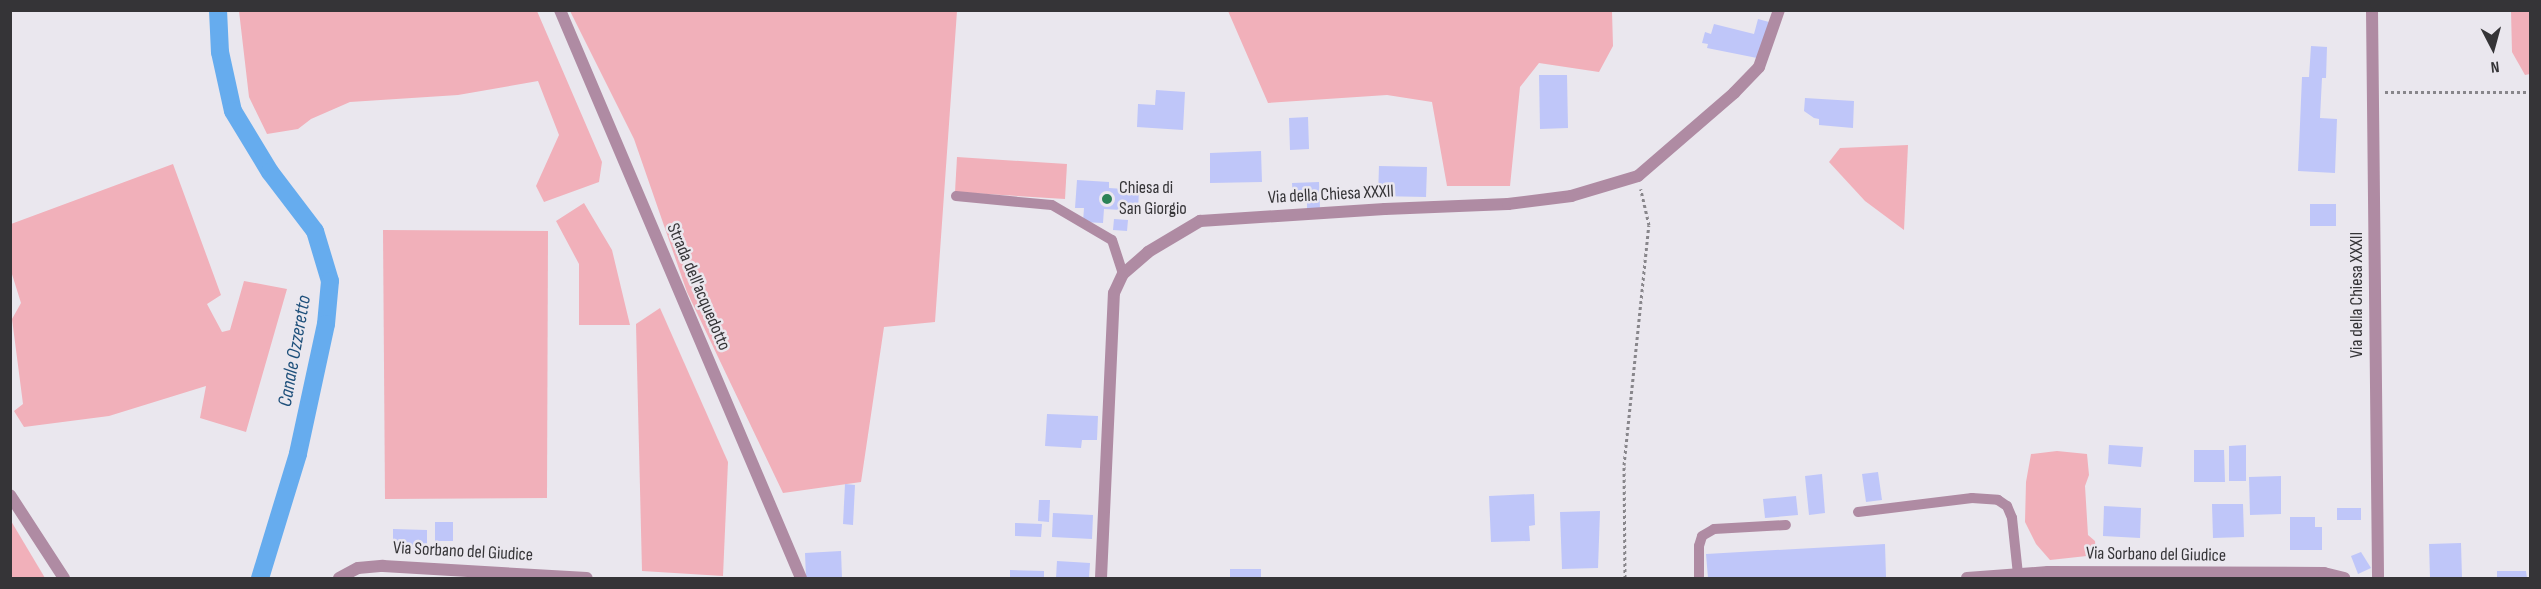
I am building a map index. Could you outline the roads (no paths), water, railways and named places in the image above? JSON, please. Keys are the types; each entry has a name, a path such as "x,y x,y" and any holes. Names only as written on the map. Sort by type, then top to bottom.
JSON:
{"street":[{"name":"Strada dell'acquedotto","path":"560,10 801,579"},
{"name":"Via della Chiesa XXXII","path":"1123,274 1148,252 1200,221 1508,204 1571,196 1638,176 1734,93 1759,67 1779,10"},
{"name":"Via della Chiesa XXXII","path":"2372,10 2378,579"},
{"path":"1101,579 1114,293 1123,274"},
{"path":"10,495 64,579"},
{"name":"Via Sorbano del Giudice","path":"339,579 358,568 383,566 587,579"},
{"name":"Via Sorbano del Giudice","path":"1967,579 2048,572 2324,573 2344,579"}],"lane":[{"path":"956,196 1052,205 1112,240 1123,274"},
{"path":"1858,512 1972,498 1998,500 2007,506 2012,518 2018,574"},
{"path":"1699,579 1699,546 1702,536 1714,529 1786,525"}],"waterway":[{"name":"Canale Ozzeretto","path":"218,10 220,52 233,111 270,172 315,231 330,281 326,324 298,454 260,578"}],"place":[{"name":"Chiesa di San Giorgio","path":"1107,199"}]}
